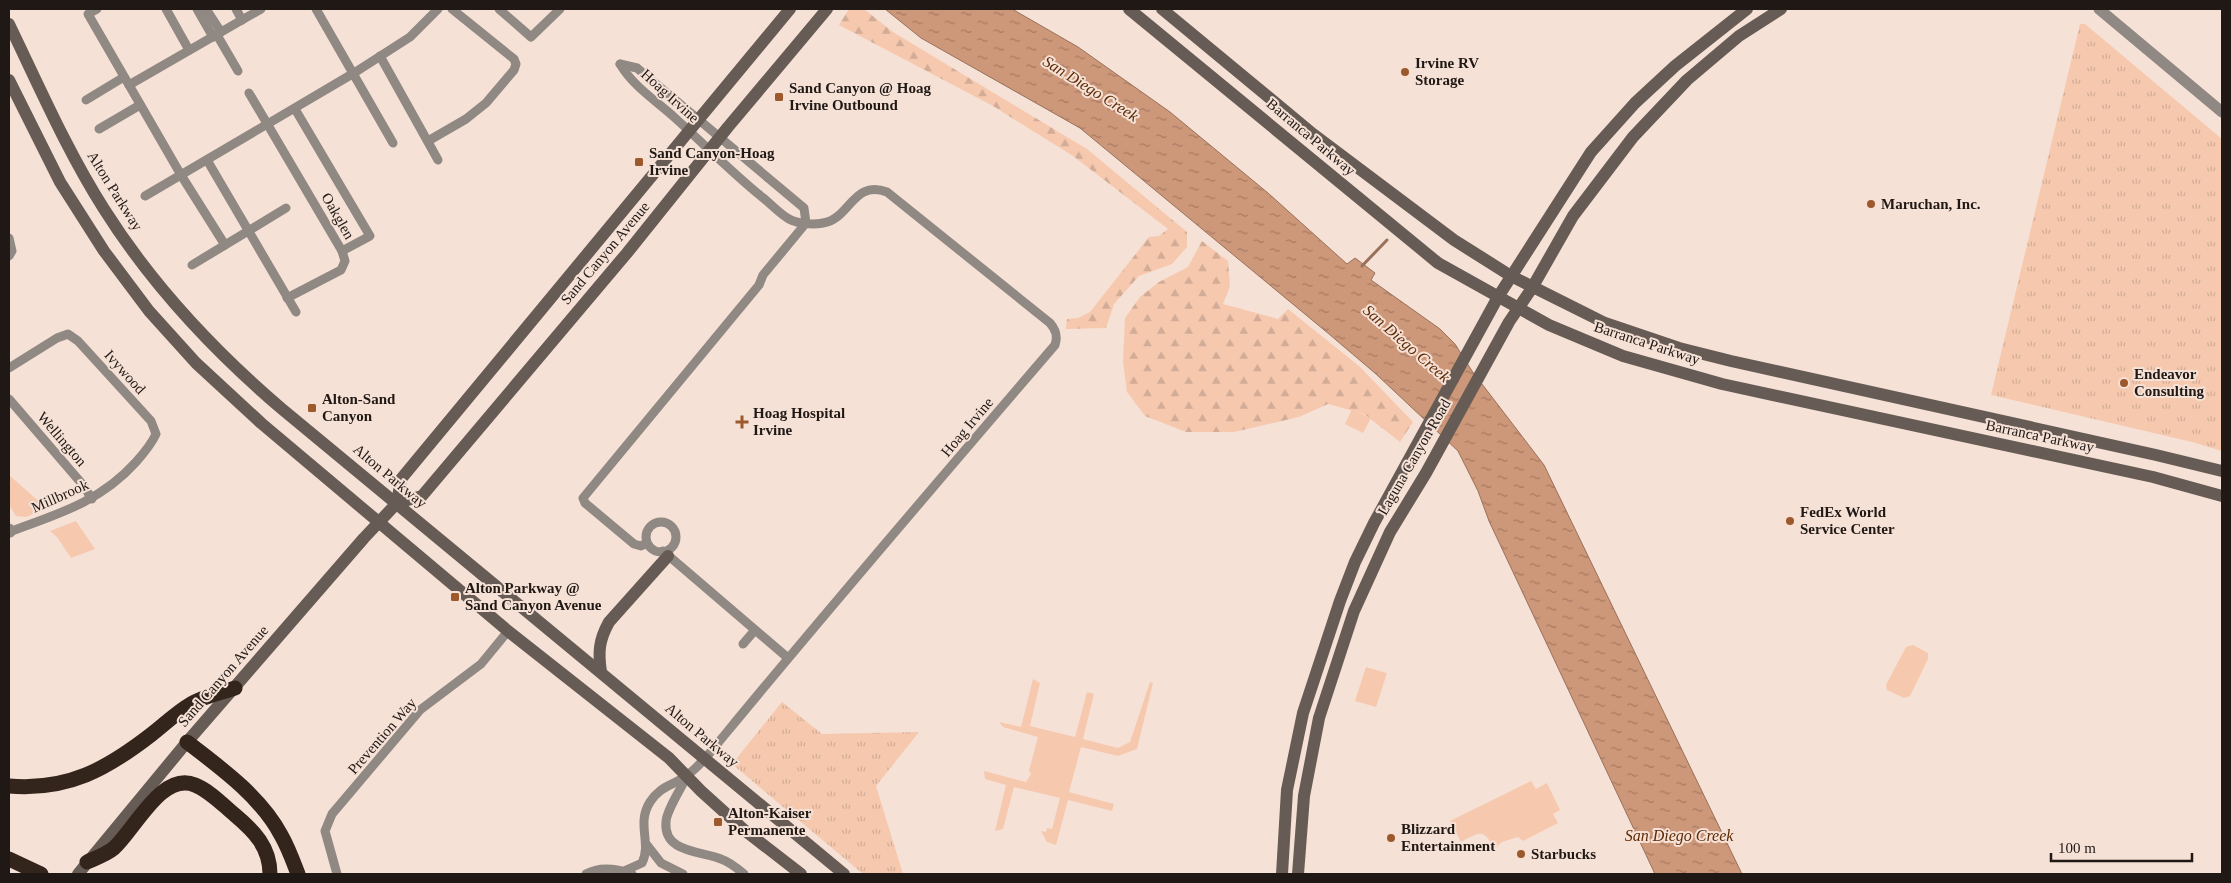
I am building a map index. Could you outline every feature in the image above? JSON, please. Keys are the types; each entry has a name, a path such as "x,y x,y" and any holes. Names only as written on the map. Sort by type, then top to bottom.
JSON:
{"highway":[{"path":"9,786 26,788 54,785 95,772 114,762 192,703 235,688"},
{"path":"187,742 254,798 281,834 298,874"},
{"path":"83,868 113,848 154,801 173,784 182,782 196,785 207,792 258,836 265,849 270,866 270,874"},
{"path":"9,860 27,874"},
{"path":"9,860 41,874"}],"main road":[{"name":"Sand Canyon Avenue","path":"83,868 187,742 397,503 401,479 790,9"},
{"name":"Sand Canyon Avenue","path":"397,503 422,496 627,253 709,150 826,9"},
{"name":"Barranca Parkway","path":"1129,9 1438,263 1518,310 1549,325 1623,356 1722,384 2153,477 2222,496"},
{"name":"Barranca Parkway","path":"1162,9 1320,140 1454,240 1532,288 1604,323 1679,348 1731,361 2222,471"},
{"name":"Laguna Canyon Road","path":"1282,874 1287,790 1303,713 1315,674 1355,562 1423,433 1498,297 1591,152 1635,103 1669,72 1747,9"},
{"name":"Laguna Canyon Road","path":"1298,874 1304,796 1319,718 1354,611 1390,532 1438,453 1509,322 1532,288 1573,216 1633,137 1687,80 1739,36 1780,9"},
{"name":"Alton Parkway","path":"9,24 84,176 119,231 169,297 213,346 251,382 844,874"},
{"path":"9,80 41,146 71,200 104,251 176,342 232,397 508,631 669,758 743,829 801,874"},
{"path":"601,672 598,651 603,633 609,622 665,554"}],"street":[{"path":"97,9 88,14 181,175 225,245"},
{"path":"166,9 189,50"},
{"path":"197,9 217,34"},
{"path":"206,9 217,34 238,72"},
{"path":"236,9 242,20"},
{"path":"86,100 189,50 261,9"},
{"path":"316,9 393,143"},
{"path":"145,196 354,74 410,37 438,9"},
{"path":"428,141 466,119 486,103 514,70 516,64 514,59 452,9"},
{"path":"499,9 531,37 560,9"},
{"path":"2099,9 2222,112"},
{"path":"380,56 438,160"},
{"name":"Hoag Irvine","path":"687,776 1055,345 1057,339 1056,331 1050,323 887,192 878,189 868,189 860,194 836,218 824,223 806,223 790,220 732,172 628,78 620,64 637,68 719,139 804,208 806,223"},
{"name":"Oakglen","path":"249,93 269,124 342,251 345,261 341,270 287,298"},
{"path":"99,129 140,105"},
{"path":"295,109 370,236 342,251"},
{"path":"207,160 296,312"},
{"path":"192,264 286,208"},
{"path":"647,543 641,546 634,544 585,502 583,498 759,284 763,274 806,223"},
{"path":"9,238 10,254"},
{"name":"Ivywood","path":"9,368 56,338 68,334 78,341 151,421 156,434"},
{"name":"Wellington","path":"9,399 83,484 92,499"},
{"name":"Millbrook","path":"9,531 72,509 92,499 124,475 151,445 156,434"},
{"path":"665,554 676,538 670,525 660,522 651,525 646,533 647,543 653,550 665,554 788,658"},
{"path":"743,644 755,630"},
{"name":"Prevention Way","path":"337,874 326,841 325,832 326,824 332,814 420,710 480,664 508,631"},
{"path":"586,874 596,870 628,873 642,863 646,854 643,825 645,811 662,788 687,776"},
{"path":"687,776 669,810 666,822 667,833 673,842 682,849 724,860 744,874"},
{"path":"645,842 661,863 683,874"}],"green space":[{"path":"849,9 864,9 893,32 1087,149 1187,232 1187,247 1172,264 1139,276 1114,304 1106,328 1066,329 1067,319 1078,318 1090,312 1149,237 1159,236 1168,229 1073,156 993,106 839,25"},
{"path":"2080,24 2085,24 2222,139 2222,451 2192,442 1991,395"},
{"path":"1202,241 1228,261 1230,286 1223,304 1278,319 1288,309 1359,366 1413,422 1400,442 1364,414 1328,404 1299,417 1234,432 1186,432 1145,416 1127,392 1123,361 1125,318 1140,297 1159,282 1188,267"},
{"path":"1352,409 1371,418 1363,433 1345,424"},
{"path":"9,475 43,505 45,509 26,517 16,516 9,505"},
{"path":"76,521 95,549 71,558 57,537 50,531"},
{"path":"1913,645 1928,653 1928,659 1910,696 1904,698 1887,690 1886,685 1906,647"},
{"path":"1366,667 1387,673 1376,707 1355,701"},
{"path":"1033,679 1040,683 1030,726 1075,737 1087,692 1094,694 1083,739 1118,748 1130,742 1150,682 1153,683 1137,749 1118,756 1081,747 1069,792 1114,804 1112,811 1068,800 1056,845 1047,842 1041,831 1046,832 1047,828 1052,829 1060,798 1014,787 1003,829 995,831 1006,785 985,779 984,771 1026,782 1031,774 1029,771 1038,737 1003,727 999,722 1021,727"},
{"path":"782,702 822,734 919,732 876,786 903,874 863,874 732,764"},
{"path":"1531,781 1536,789 1547,783 1560,810 1553,814 1558,823 1523,841 1518,837 1502,842 1494,849 1487,838 1481,834 1461,842 1450,821"}],"water":[{"name":"San Diego Creek","path":"885,9 1012,9 1078,47 1170,112 1268,193 1347,264 1355,258 1375,273 1371,280 1440,329 1455,344 1472,371 1544,465 1742,874 1655,874 1458,451 1376,374 1080,128 921,38"}],"waterway":[{"path":"1362,266 1387,240"}],"place":[{"name":"Irvine RV Storage","path":"1405,72"},
{"name":"Sand Canyon @ Hoag Irvine Outbound","path":"779,97"},
{"name":"Sand Canyon-Hoag Irvine","path":"639,162"},
{"name":"Maruchan, Inc.","path":"1871,204"},
{"name":"Endeavor Consulting","path":"2124,383"},
{"name":"Alton-Sand Canyon","path":"312,408"},
{"name":"Hoag Hospital Irvine","path":"742,422"},
{"name":"FedEx World Service Center","path":"1790,521"},
{"name":"Alton Parkway @ Sand Canyon Avenue","path":"455,597"},
{"name":"Alton-Kaiser Permanente","path":"718,822"},
{"name":"Blizzard Entertainment","path":"1391,838"},
{"name":"Starbucks","path":"1521,854"}]}
